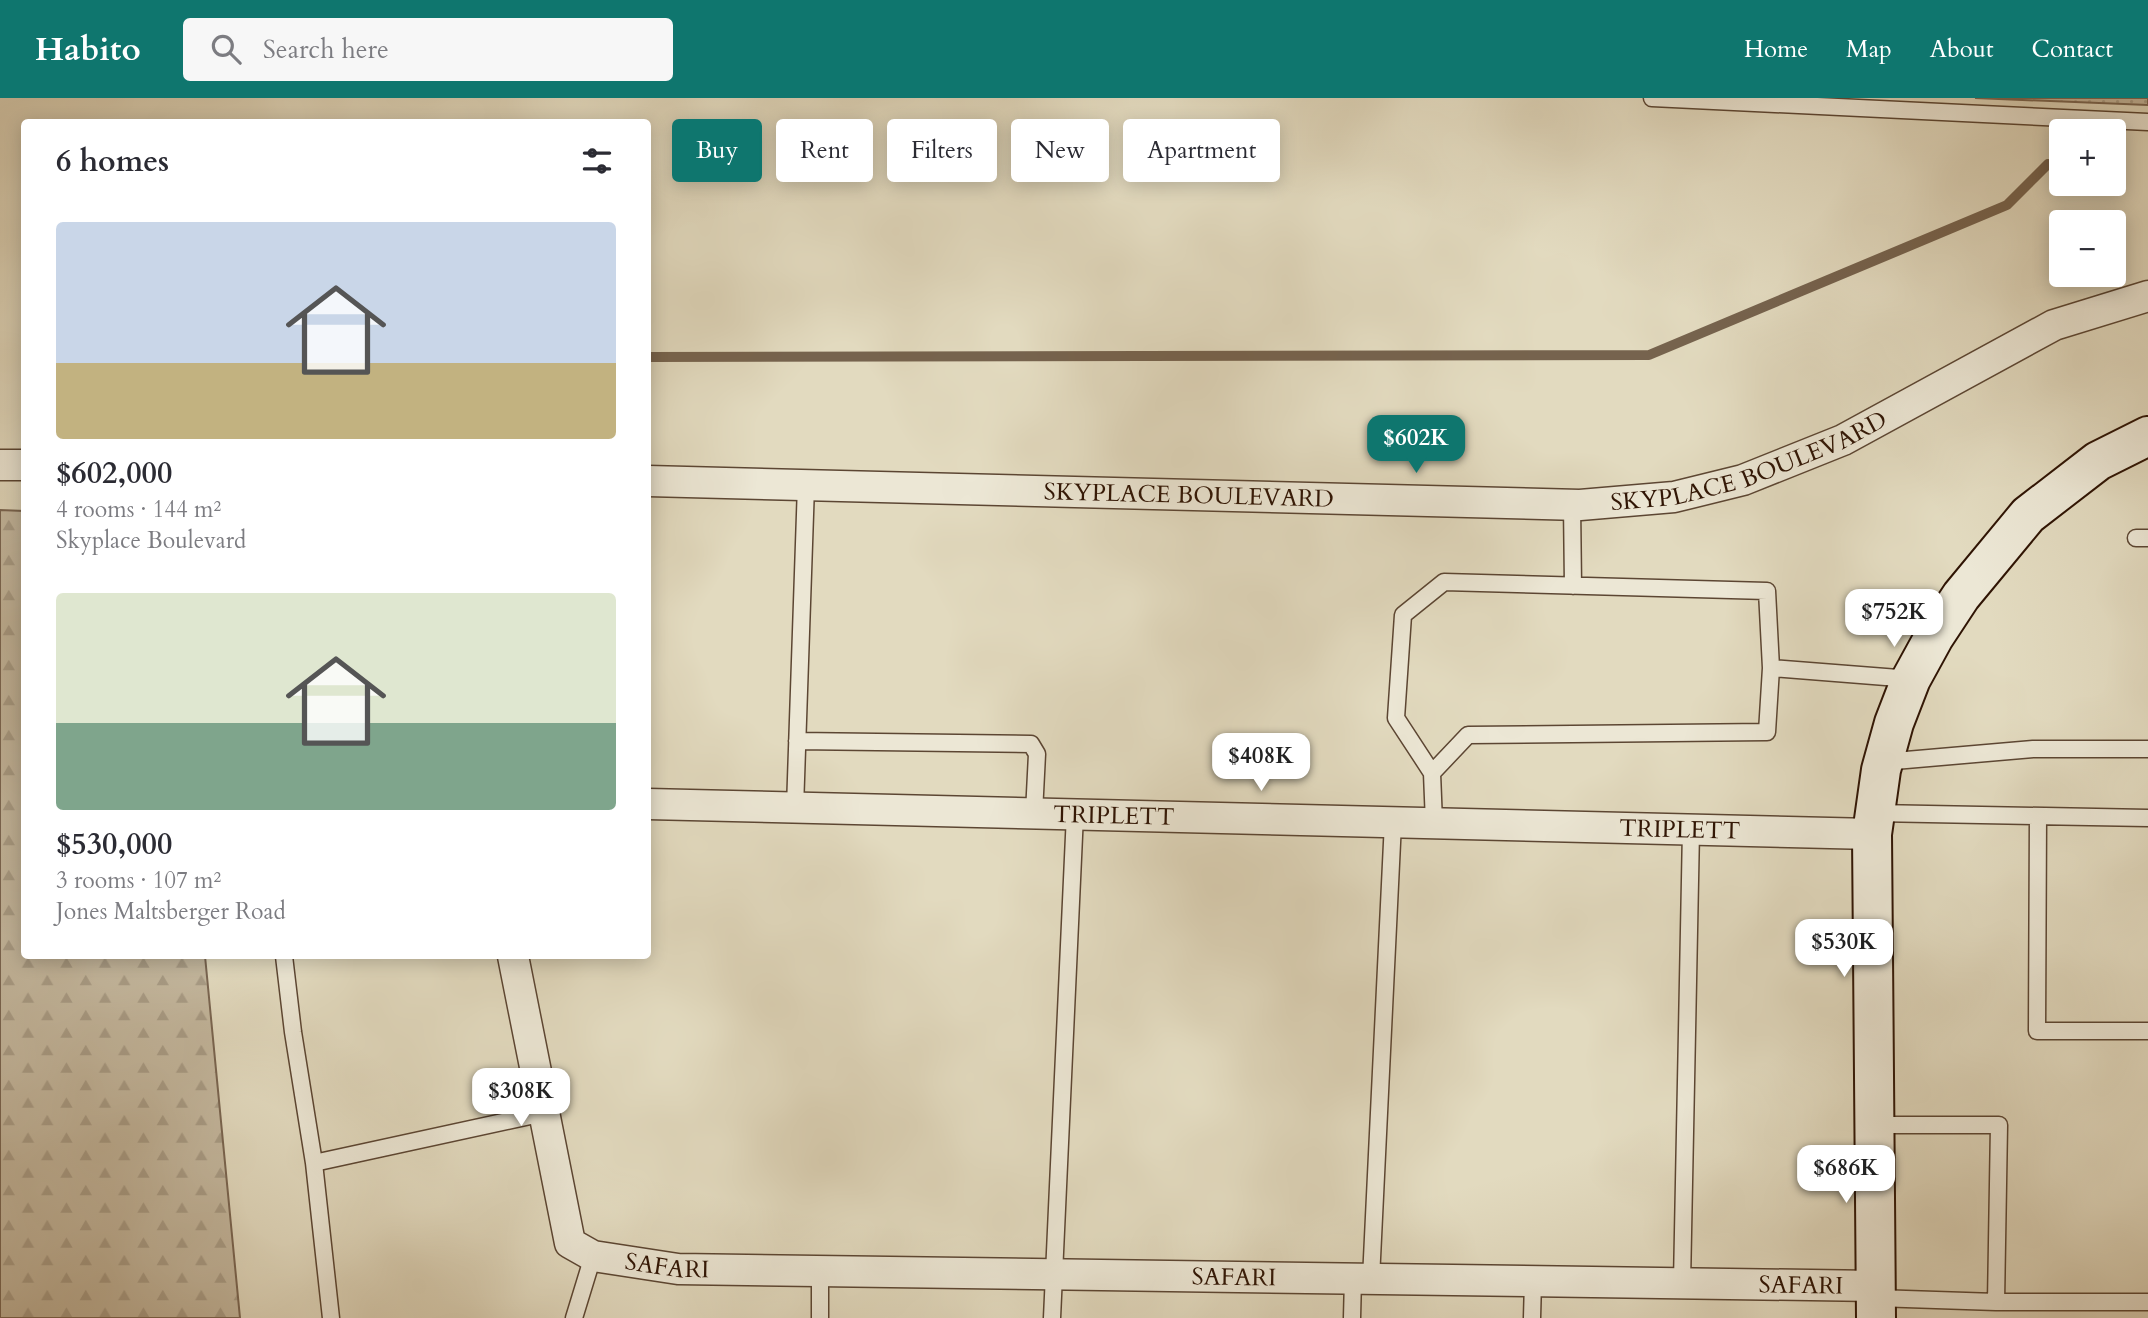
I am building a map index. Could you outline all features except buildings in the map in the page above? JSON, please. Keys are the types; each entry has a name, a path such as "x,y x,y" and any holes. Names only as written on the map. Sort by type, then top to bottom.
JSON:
{"main road":[{"path":"1876,1300 1874,823 1883,762 1894,723 1911,679 1934,637 1961,596 2028,515 2098,461 2148,436"}],"street":[{"name":"SKYPLACE BOULEVARD","path":"651,481 1572,505 1674,497 1743,480 1843,440 2054,326 2148,296"},
{"path":"0,465 21,465"},
{"name":"TRIPLETT","path":"651,804 1691,830 1874,823"},
{"path":"514,959 570,1243 593,1256"},
{"name":"SAFARI","path":"593,1256 678,1269 1682,1283 1876,1300"}],"lane":[{"path":"1652,98 2148,122"},
{"path":"795,807 806,485"},
{"path":"1572,505 1573,586"},
{"path":"1432,772 1468,735 1767,732 1771,667 1767,591 1444,582 1403,615 1396,718 1432,772 1434,823"},
{"path":"1771,667 1911,679"},
{"path":"797,741 1031,744 1037,754 1034,813"},
{"path":"1883,762 2033,749 2148,748"},
{"path":"1052,1318 1075,814"},
{"path":"1874,823 2038,816 2148,818"},
{"path":"2038,816 2037,1031 2148,1031"},
{"path":"1352,1318 1362,1278 1393,822"},
{"path":"1682,1283 1691,830"},
{"path":"284,959 314,1163 331,1318"},
{"path":"314,1163 544,1113"},
{"path":"1875,1125 1999,1125 1996,1302"},
{"path":"574,1318 593,1256"},
{"path":"820,1271 820,1318"},
{"path":"1532,1318 1533,1281"},
{"path":"1876,1300 2148,1303"}],"green space":[{"path":"1975,98 2148,98 2148,105"},
{"path":"0,510 21,511 21,959 205,959 240,1318 0,1318"}],"waterway":[{"path":"651,357 1649,355 2007,205 2048,164"}]}
